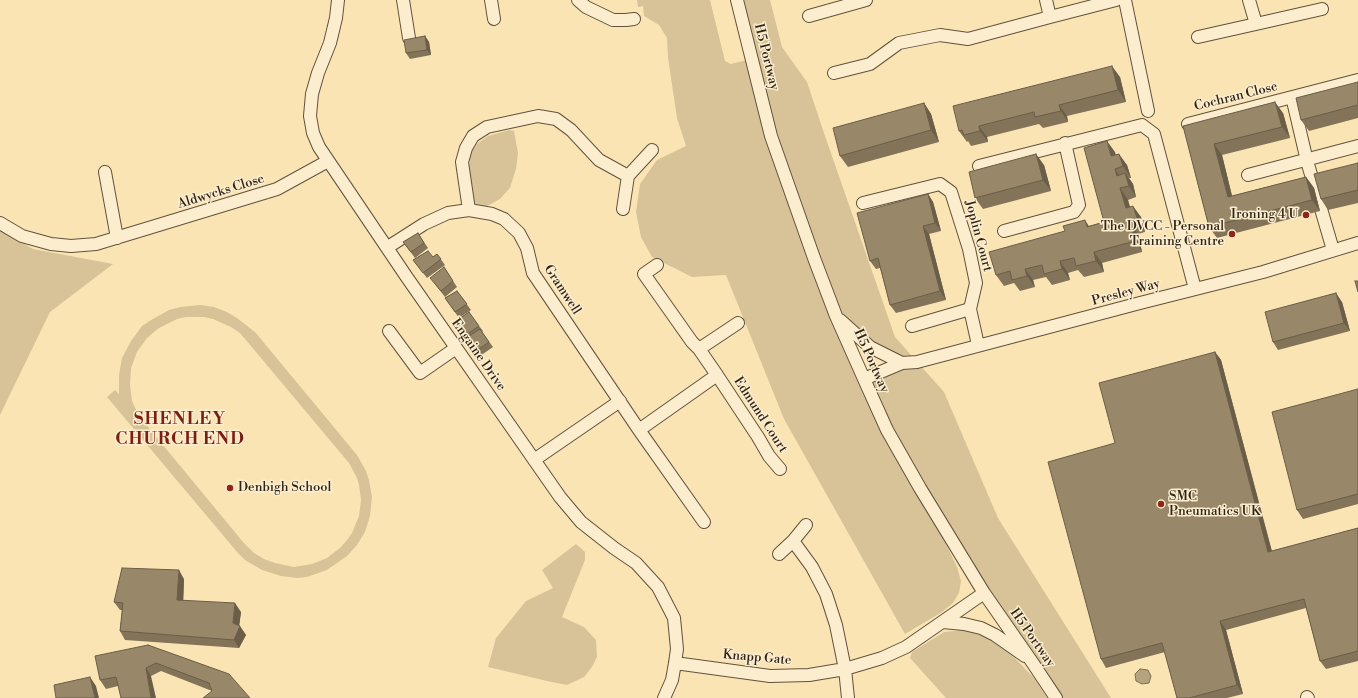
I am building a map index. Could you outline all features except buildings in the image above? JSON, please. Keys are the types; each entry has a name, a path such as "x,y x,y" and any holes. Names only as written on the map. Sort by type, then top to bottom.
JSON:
{"street":[{"name":"Engaine Drive","path":"338,0 336,18 330,42 318,72 312,94 310,116 313,133 328,161 560,497 581,522 636,563 658,587 674,618 677,649 676,663 672,680 664,698"},
{"path":"403,0 409,38"},
{"path":"491,0 494,19"},
{"path":"578,0 586,7 613,20 634,19"},
{"path":"809,16 866,0"},
{"path":"1046,0 1050,17"},
{"path":"834,73 870,64 899,43 940,35 968,39 1116,0"},
{"path":"1125,0 1148,111"},
{"path":"1249,0 1256,24"},
{"name":"H5 Portway","path":"738,4 771,136 836,316 887,430 920,488 984,593 1056,698"},
{"path":"1198,37 1322,9"},
{"name":"Cochran Close","path":"1188,124 1358,80"},
{"name":"Cochran Close","path":"1292,97 1307,161 1333,250"},
{"path":"469,210 462,162 466,148 473,136 487,127 538,116 556,119 571,130 599,160 628,176"},
{"path":"979,166 1065,143 1142,125 1154,134 1195,289"},
{"path":"1004,231 1074,212 1078,205 1065,143"},
{"path":"1248,175 1307,161 1358,146"},
{"path":"624,209 628,176 652,150"},
{"name":"Aldwycks Close","path":"0,223 22,236 51,244 71,246 90,244 117,238 277,189 328,161"},
{"path":"104,172 117,238"},
{"name":"Joplin Court","path":"863,203 940,184 951,192 969,249 976,283 970,308 978,345"},
{"name":"Gramwell","path":"388,247 424,224 448,213 469,210 492,214 504,220 519,233 527,248 533,273 639,430 704,522"},
{"name":"Presley Way","path":"864,379 902,364 917,362 1263,272 1333,250 1357,247"},
{"name":"Edmund Court","path":"657,265 641,276 699,349 769,456 780,469"},
{"path":"912,326 970,308"},
{"path":"836,316 870,347 902,364"},
{"path":"699,349 738,323"},
{"path":"389,331 420,373 456,348"},
{"name":"Edmund Court","path":"639,430 717,375"},
{"path":"534,460 620,402"},
{"path":"779,554 806,525"},
{"path":"793,540 812,567 826,594 836,625 845,669 848,698"},
{"name":"Knapp Gate","path":"676,663 770,676 809,675 845,669 882,658 906,647 984,593"},
{"path":"943,622 964,624 981,628 996,635 1032,662"}],"shaded area":[{"path":"637,0 710,0 725,61 731,64 751,59 741,0 770,0 782,47 807,82 895,337 944,392 998,518 1111,698 1056,698 922,494 957,567 961,581 959,593 953,603 942,612 905,634 784,419 726,275 692,277 652,257 641,237 636,212 640,184 657,160 686,146 677,118 668,58 667,38 659,25 644,16 643,6 638,7","holes":["837,317 902,364 864,379"]},
{"path":"509,130 514,131 518,153 516,169 510,188 500,199 487,206 474,205 469,173 470,154 477,144 488,136"},
{"path":"0,230 33,249 113,264 50,312 0,415"},
{"path":"200,305 214,307 237,318 255,332 357,455 366,471 372,497 370,516 365,532 357,545 347,556 327,570 307,577 297,578 281,576 262,570 245,560 107,397 115,390 119,394 119,375 122,358 131,341 142,326 169,310 180,307","holes":["186,317 204,317 213,319 240,333 349,463 357,478 361,500 359,516 352,533 347,540 327,558 312,564 294,567 275,563 254,553 243,542 139,416 132,401 130,385 131,368 137,352 147,338 159,328 177,319"]},
{"path":"576,544 585,552 585,560 562,617 584,627 596,640 597,657 592,667 584,677 567,685 488,667 496,638 526,601 553,588 542,570"},
{"path":"963,630 977,632 996,642 1015,658 1034,678 1047,698 946,698 910,658 912,652 944,632"},
{"path":"1140,669 1148,670 1151,676 1149,683 1142,684 1136,681 1135,674"}],"place":[{"name":"Ironing 4 U","path":"1306,215"},
{"name":"The DVCC - Personal Training Centre","path":"1232,234"},
{"name":"Denbigh School","path":"230,488"},
{"name":"SMC Pneumatics UK","path":"1161,504"}],"district":[{"name":"SHENLEY CHURCH END","path":"180,430"}]}
